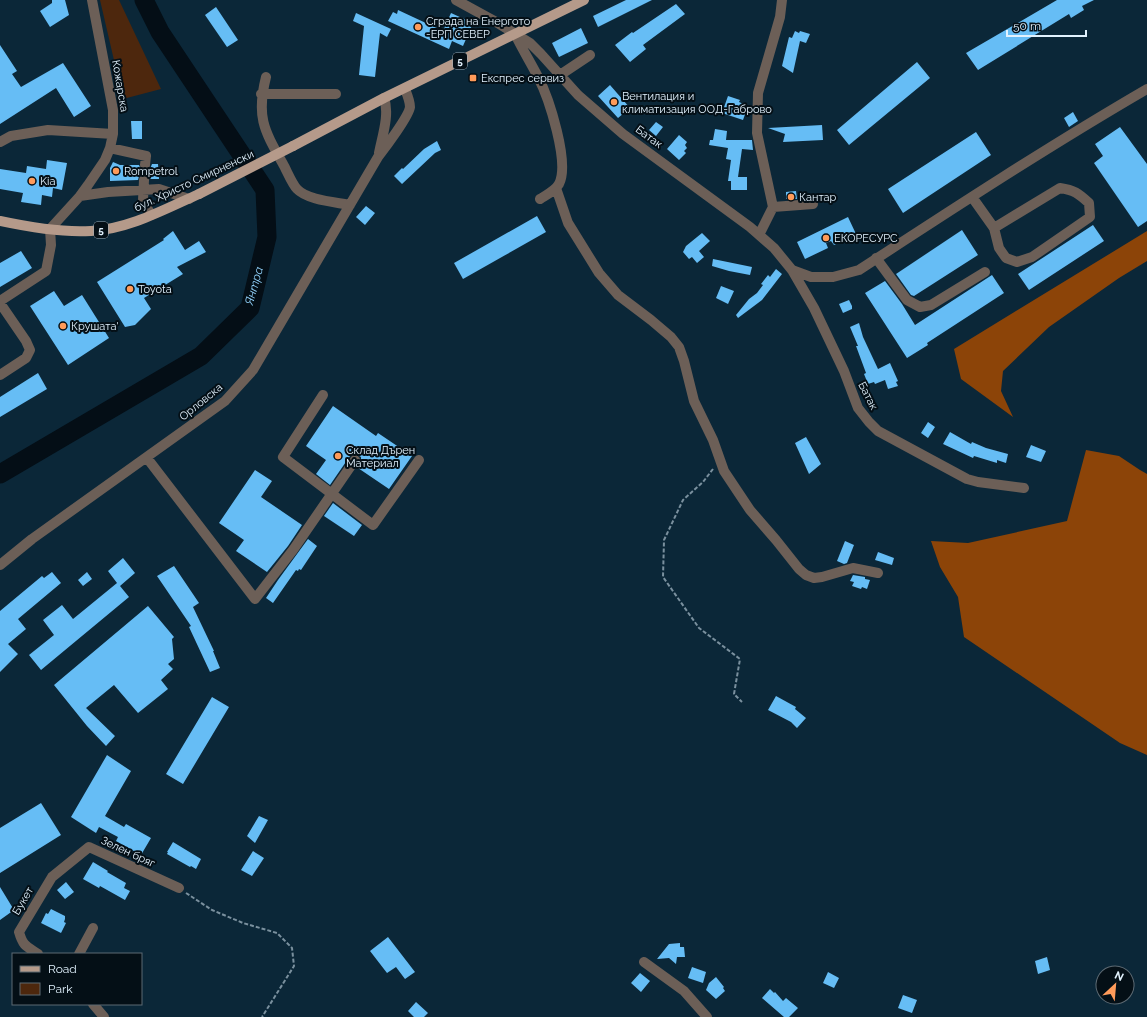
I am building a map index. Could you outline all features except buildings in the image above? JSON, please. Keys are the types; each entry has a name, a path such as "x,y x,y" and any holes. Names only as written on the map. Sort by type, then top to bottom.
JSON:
{"main road":[{"name":"5","path":"384,98 584,0"},
{"name":"бул. Христо Смирненски","path":"0,221 74,232 102,230 125,225 189,199 384,98"}],"street":[{"name":"Кожарска","path":"50,229 88,185 110,148 113,134 113,110 92,0"},
{"name":"Батак","path":"456,0 530,43 589,105 623,134 744,222 774,248 792,270 814,308 844,371 858,408 868,422 878,430 967,479 978,482 1024,488"},
{"path":"759,235 773,207 757,133 758,93 780,17 782,0"},
{"path":"514,34 539,78 548,98 561,152 562,173 559,184 550,193 540,199"},
{"path":"560,75 590,55"},
{"path":"266,77 261,94 262,121 270,141 297,189 319,199 350,205"},
{"name":"Орловска","path":"0,565 32,539 225,401 253,370 378,157 399,128 410,109 410,102 405,89"},
{"path":"792,270 811,277 834,277 858,270 1092,121 1147,89"},
{"path":"261,94 336,94"},
{"name":"Орловска","path":"378,157 387,112 384,98"},
{"path":"0,142 11,136 48,130 113,134"},
{"path":"110,148 146,156 145,165"},
{"path":"80,196 144,185 189,199"},
{"path":"144,185 144,200 150,215"},
{"path":"556,188 568,223 599,272 618,295 671,337 679,348 684,361 694,401 713,440 724,471 750,510 799,569 806,575 814,578 853,568 878,573"},
{"path":"972,197 994,228 999,248 1006,258 1018,262 1032,257 1090,217 1089,202 1076,192 1069,189 1060,188 994,228"},
{"path":"773,207 812,204"},
{"path":"0,375 26,358 30,350 26,341 0,302 46,271 51,245 50,229"},
{"path":"876,258 907,300 920,306 931,305 985,272"},
{"path":"323,395 283,457 374,525 419,460"},
{"path":"147,458 255,599 293,550 355,460"},
{"name":"Зелен бряг","path":"52,877 89,847 179,888"},
{"name":"Букет","path":"37,953 21,941 19,932 52,877"},
{"path":"80,953 93,928"},
{"path":"644,962 684,991 707,1017"},
{"path":"94,1005 104,1017"}],"path":[{"path":"720,460 703,482 683,500 664,540 663,577 699,628 740,659 734,694 742,702"},
{"path":"179,888 212,910 243,923 277,933 292,948 294,966 262,1017"}],"green space":[{"path":"100,0 119,0 161,89 123,99"}],"shaded area":[{"path":"1147,231 1147,261 1119,278 1049,327 1003,371 1001,391 1013,417 961,379 954,349"},
{"path":"1086,450 1119,456 1147,474 1147,755 1120,743 964,637 958,597 940,567 931,541 968,543 1067,521"}],"waterway":[{"name":"Янтра","path":"0,474 201,356 250,308 267,237 265,190 160,32 144,0"}],"place":[{"name":"Сграда на Енергото -ЕРП СЕВЕР","path":"418,27"},
{"name":"Експрес сервиз","path":"473,78"},
{"name":"Вентилация и климатизация ООД-Габрово","path":"614,102"},
{"name":"Rompetrol","path":"116,171"},
{"name":"Kia","path":"32,181"},
{"name":"Кантар","path":"791,197"},
{"name":"ЕКОРЕСУРС","path":"826,238"},
{"name":"Toyota","path":"130,289"},
{"name":"Крушата'","path":"63,326"},
{"name":"Склад Дърен Материал","path":"338,456"}]}
